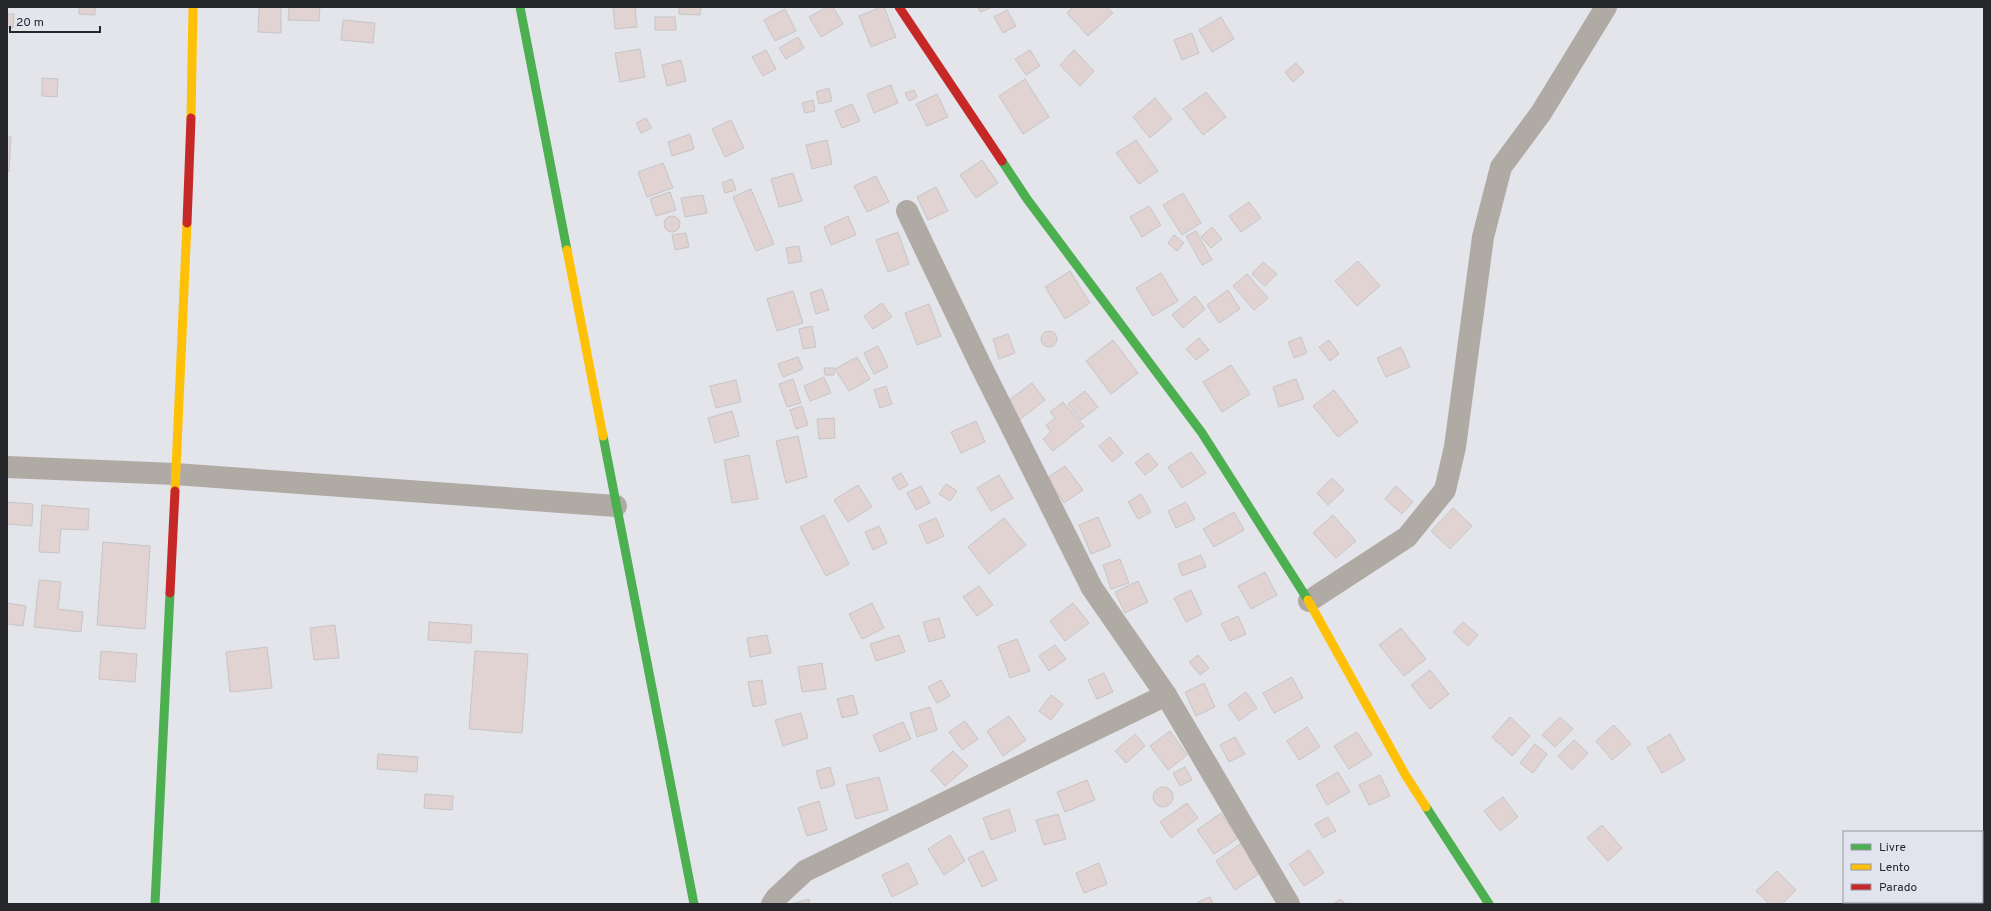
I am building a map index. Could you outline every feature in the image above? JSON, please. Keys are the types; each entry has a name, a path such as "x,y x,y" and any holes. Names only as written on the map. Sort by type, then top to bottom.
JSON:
{"street":[{"path":"156,904 188,199 194,7"},
{"path":"520,7 694,904"},
{"path":"899,7 1027,199 1202,433 1309,601 1406,776 1488,904"},
{"path":"1309,601 1407,537 1445,490 1455,447 1482,237 1501,166 1541,113 1606,7"},
{"path":"908,210 981,366 1092,588 1166,695 1288,904"},
{"path":"7,467 175,474 616,506"},
{"path":"772,904 776,898 805,871 1166,695"}],"building":[{"path":"79,7 95,7 95,15 79,14"},
{"path":"259,7 281,7 281,33 258,32"},
{"path":"289,7 320,7 319,21 288,20"},
{"path":"613,7 635,7 637,27 615,29"},
{"path":"679,7 701,7 700,15 679,14"},
{"path":"827,7 833,7 843,24 821,37 809,17"},
{"path":"884,7 896,37 871,47 859,16"},
{"path":"978,7 993,7 980,12"},
{"path":"1073,7 1107,7 1113,13 1088,36 1067,13"},
{"path":"785,9 796,31 775,41 764,20"},
{"path":"1007,10 1016,26 1003,33 994,17"},
{"path":"7,14 14,14 13,28 7,27"},
{"path":"655,17 675,17 676,30 655,30"},
{"path":"1221,17 1234,39 1212,52 1199,30"},
{"path":"343,20 375,23 373,43 341,40"},
{"path":"1192,33 1199,53 1182,60 1174,40"},
{"path":"798,37 804,48 786,59 779,48"},
{"path":"640,49 645,77 620,82 615,53"},
{"path":"766,50 776,69 763,76 752,57"},
{"path":"1030,50 1040,66 1026,75 1015,59"},
{"path":"1074,50 1094,71 1080,86 1060,65"},
{"path":"681,60 686,81 667,86 662,65"},
{"path":"1296,63 1304,72 1293,82 1285,72"},
{"path":"42,78 58,79 57,97 42,96"},
{"path":"1025,79 1049,117 1023,134 999,96"},
{"path":"891,85 898,103 874,113 867,94"},
{"path":"829,88 832,101 819,104 816,92"},
{"path":"914,90 917,97 909,101 905,93"},
{"path":"1206,92 1226,117 1203,135 1183,109"},
{"path":"937,94 948,117 927,126 916,104"},
{"path":"1155,98 1172,119 1150,138 1133,117"},
{"path":"813,100 815,111 805,113 802,103"},
{"path":"852,104 860,121 842,128 835,111"},
{"path":"646,118 652,128 641,133 636,123"},
{"path":"731,120 744,148 725,157 712,129"},
{"path":"690,134 694,149 672,156 668,142"},
{"path":"7,137 11,137 9,172 7,171"},
{"path":"827,140 832,164 812,169 806,145"},
{"path":"1136,140 1158,171 1139,184 1116,153"},
{"path":"982,160 998,183 976,198 960,175"},
{"path":"663,163 673,188 647,197 638,172"},
{"path":"793,173 802,201 779,207 771,179"},
{"path":"876,176 889,202 867,212 854,186"},
{"path":"732,179 736,190 725,193 722,183"},
{"path":"936,187 948,211 928,220 917,197"},
{"path":"751,189 774,244 756,251 733,197"},
{"path":"670,192 676,210 656,216 650,199"},
{"path":"1183,193 1201,223 1182,235 1163,205"},
{"path":"703,195 707,213 685,217 681,198"},
{"path":"1249,202 1261,218 1241,232 1229,216"},
{"path":"1149,206 1161,225 1142,237 1130,217"},
{"path":"672,216 679,221 680,224 675,231 672,232 665,227 664,224 669,217"},
{"path":"848,216 856,235 831,245 824,227"},
{"path":"1212,227 1222,239 1211,248 1201,237"},
{"path":"1196,231 1212,260 1202,265 1186,236"},
{"path":"898,232 909,264 888,272 876,240"},
{"path":"686,233 689,247 675,250 672,235"},
{"path":"1174,235 1184,243 1177,251 1168,243"},
{"path":"799,246 802,261 789,264 786,248"},
{"path":"1358,261 1380,286 1357,306 1335,281"},
{"path":"1263,262 1277,274 1265,286 1252,274"},
{"path":"1070,271 1090,303 1065,319 1045,287"},
{"path":"1161,273 1178,301 1153,316 1136,288"},
{"path":"1247,274 1268,298 1254,310 1233,286"},
{"path":"822,289 829,310 816,314 810,293"},
{"path":"1228,290 1240,309 1219,323 1207,305"},
{"path":"793,291 803,323 777,331 767,299"},
{"path":"1195,296 1205,309 1183,328 1172,315"},
{"path":"882,303 892,317 873,329 864,316"},
{"path":"929,304 941,336 917,345 905,313"},
{"path":"812,326 816,347 803,349 799,329"},
{"path":"1046,331 1052,331 1057,336 1055,345 1052,347 1046,347 1041,342 1041,336"},
{"path":"1008,334 1015,353 999,359 993,339"},
{"path":"1301,337 1307,353 1294,358 1288,342"},
{"path":"1199,338 1209,350 1196,360 1186,349"},
{"path":"1113,340 1138,373 1111,394 1086,361"},
{"path":"1329,340 1339,354 1330,361 1319,347"},
{"path":"878,346 888,367 874,374 864,353"},
{"path":"1401,347 1410,367 1386,377 1377,358"},
{"path":"798,357 803,369 783,377 778,364"},
{"path":"857,357 870,379 849,391 835,369"},
{"path":"1231,365 1250,394 1222,412 1203,382"},
{"path":"824,368 834,368 834,375 825,375"},
{"path":"824,377 831,393 810,401 804,386"},
{"path":"793,379 801,403 787,407 779,384"},
{"path":"1296,379 1304,399 1279,407 1273,387"},
{"path":"736,380 741,402 716,408 710,386"},
{"path":"1032,383 1045,400 1018,421 1005,403"},
{"path":"886,386 892,404 880,408 874,390"},
{"path":"1334,390 1358,422 1338,437 1313,406"},
{"path":"1085,391 1098,407 1081,420 1068,404"},
{"path":"1063,402 1084,426 1053,451 1043,439 1051,432 1046,425 1055,418 1050,412"},
{"path":"802,406 808,425 796,429 790,410"},
{"path":"732,411 739,436 715,443 708,418"},
{"path":"834,418 835,438 819,439 817,419"},
{"path":"976,421 985,442 961,453 951,432"},
{"path":"798,436 807,477 786,483 776,441"},
{"path":"1110,437 1123,453 1112,462 1099,446"},
{"path":"1191,452 1206,473 1182,488 1168,467"},
{"path":"1148,453 1158,465 1145,475 1135,463"},
{"path":"749,455 758,499 732,503 724,460"},
{"path":"1065,466 1083,490 1064,503 1047,478"},
{"path":"901,473 908,485 899,490 892,478"},
{"path":"999,475 1013,498 991,511 977,488"},
{"path":"1332,478 1344,490 1328,505 1317,493"},
{"path":"946,484 957,491 950,501 939,494"},
{"path":"858,485 872,507 848,522 834,500"},
{"path":"921,486 930,503 916,510 907,493"},
{"path":"1396,486 1413,502 1402,514 1385,499"},
{"path":"1141,494 1151,512 1138,519 1128,502"},
{"path":"7,502 33,504 32,526 7,524"},
{"path":"1186,502 1195,519 1176,528 1168,511"},
{"path":"42,505 89,509 88,530 61,529 59,553 39,552"},
{"path":"1453,508 1472,526 1450,549 1431,531"},
{"path":"1234,512 1244,530 1214,547 1203,529"},
{"path":"824,515 849,564 826,576 800,527"},
{"path":"1333,515 1356,541 1336,558 1313,533"},
{"path":"1098,517 1111,546 1091,554 1079,525"},
{"path":"936,518 944,536 927,544 919,525"},
{"path":"1004,518 1026,545 989,574 968,547"},
{"path":"879,526 887,543 873,550 865,532"},
{"path":"103,542 150,546 145,629 97,625"},
{"path":"1201,555 1206,567 1182,576 1178,564"},
{"path":"1120,559 1129,583 1111,589 1103,565"},
{"path":"1265,572 1277,595 1251,609 1238,586"},
{"path":"39,580 61,582 58,609 83,612 81,632 34,627"},
{"path":"1138,581 1148,602 1125,613 1115,592"},
{"path":"979,586 993,605 977,616 963,597"},
{"path":"1191,590 1202,614 1186,622 1174,598"},
{"path":"7,603 26,606 23,626 7,624"},
{"path":"872,603 884,628 862,639 849,614"},
{"path":"1073,603 1089,623 1065,641 1050,621"},
{"path":"1238,616 1246,634 1230,641 1221,624"},
{"path":"939,618 945,637 929,642 923,622"},
{"path":"429,622 472,625 471,643 428,640"},
{"path":"1463,622 1478,635 1468,646 1453,632"},
{"path":"335,625 339,658 314,660 310,628"},
{"path":"1401,628 1426,659 1404,676 1379,645"},
{"path":"767,635 771,653 750,657 747,638"},
{"path":"899,635 905,652 876,661 870,644"},
{"path":"1017,639 1030,671 1010,678 998,646"},
{"path":"1055,645 1066,659 1049,671 1039,656"},
{"path":"267,647 272,688 230,692 226,652"},
{"path":"101,651 137,654 135,682 99,679"},
{"path":"475,651 528,654 522,733 469,729"},
{"path":"1198,655 1209,668 1200,675 1189,662"},
{"path":"822,663 826,689 802,692 798,667"},
{"path":"1430,670 1449,694 1430,709 1411,685"},
{"path":"1104,673 1113,692 1097,699 1088,680"},
{"path":"1292,677 1303,698 1274,713 1263,693"},
{"path":"762,680 766,704 753,707 748,682"},
{"path":"941,680 950,696 937,703 928,687"},
{"path":"1204,683 1215,707 1196,716 1185,692"},
{"path":"1246,692 1257,708 1239,721 1228,705"},
{"path":"853,695 858,714 842,718 837,699"},
{"path":"1051,695 1063,704 1051,720 1039,711"},
{"path":"930,707 937,730 917,737 910,713"},
{"path":"801,713 808,738 783,746 775,720"},
{"path":"1009,716 1026,740 1003,756 987,731"},
{"path":"1510,717 1530,736 1512,756 1492,737"},
{"path":"1560,717 1573,729 1555,747 1542,735"},
{"path":"965,721 978,739 962,750 949,732"},
{"path":"903,722 911,739 880,752 873,735"},
{"path":"1614,725 1631,744 1612,760 1596,741"},
{"path":"1307,727 1320,747 1299,760 1287,741"},
{"path":"1170,731 1187,755 1168,770 1150,746"},
{"path":"1357,732 1372,755 1349,769 1334,746"},
{"path":"1135,734 1145,746 1126,763 1115,751"},
{"path":"1670,734 1685,760 1662,773 1647,748"},
{"path":"1235,737 1245,754 1229,762 1220,745"},
{"path":"1574,740 1588,753 1572,770 1558,756"},
{"path":"1535,744 1547,754 1533,773 1520,763"},
{"path":"953,751 968,766 945,786 931,770"},
{"path":"378,754 418,757 417,772 377,769"},
{"path":"830,767 835,785 821,789 816,771"},
{"path":"1185,767 1192,780 1180,786 1173,773"},
{"path":"1338,772 1350,792 1327,805 1316,785"},
{"path":"1380,775 1390,796 1369,805 1359,785"},
{"path":"879,777 888,810 856,819 846,785"},
{"path":"1087,780 1095,800 1065,812 1057,792"},
{"path":"1163,787 1170,790 1173,797 1170,804 1163,807 1156,804 1153,797 1156,790"},
{"path":"425,794 453,796 452,810 424,808"},
{"path":"1503,797 1518,817 1500,831 1484,811"},
{"path":"819,801 827,830 807,836 798,808"},
{"path":"1187,803 1198,818 1171,838 1160,822"},
{"path":"1009,809 1016,831 991,840 983,818"},
{"path":"1221,813 1238,838 1214,854 1197,830"},
{"path":"1058,814 1066,839 1044,845 1036,820"},
{"path":"1328,817 1336,831 1323,838 1315,824"},
{"path":"1602,825 1622,848 1608,861 1587,838"},
{"path":"950,835 965,861 944,875 928,849"},
{"path":"1243,842 1263,871 1235,890 1216,861"},
{"path":"1309,850 1324,873 1304,886 1289,864"},
{"path":"983,851 997,880 982,887 968,858"},
{"path":"908,863 918,884 892,897 882,875"},
{"path":"1099,863 1107,884 1084,893 1076,873"},
{"path":"1777,871 1796,890 1782,904 1769,904 1756,891"},
{"path":"1210,897 1213,904 1199,904 1198,902"},
{"path":"809,899 810,904 791,904"},
{"path":"1341,899 1345,904 1333,904"}],"traffic: fast":[{"path":"520,7 567,250"},
{"path":"1002,161 1027,199 1202,433 1308,600"},
{"path":"603,436 694,904"},
{"path":"155,904 170,593"},
{"path":"1426,807 1489,904"}],"traffic: slow":[{"path":"191,118 193,7"},
{"path":"175,491 187,223"},
{"path":"567,250 603,436"},
{"path":"1308,600 1406,776 1426,807"}],"traffic: jam":[{"path":"899,7 1002,161"},
{"path":"187,223 191,118"},
{"path":"170,593 175,491"}]}
